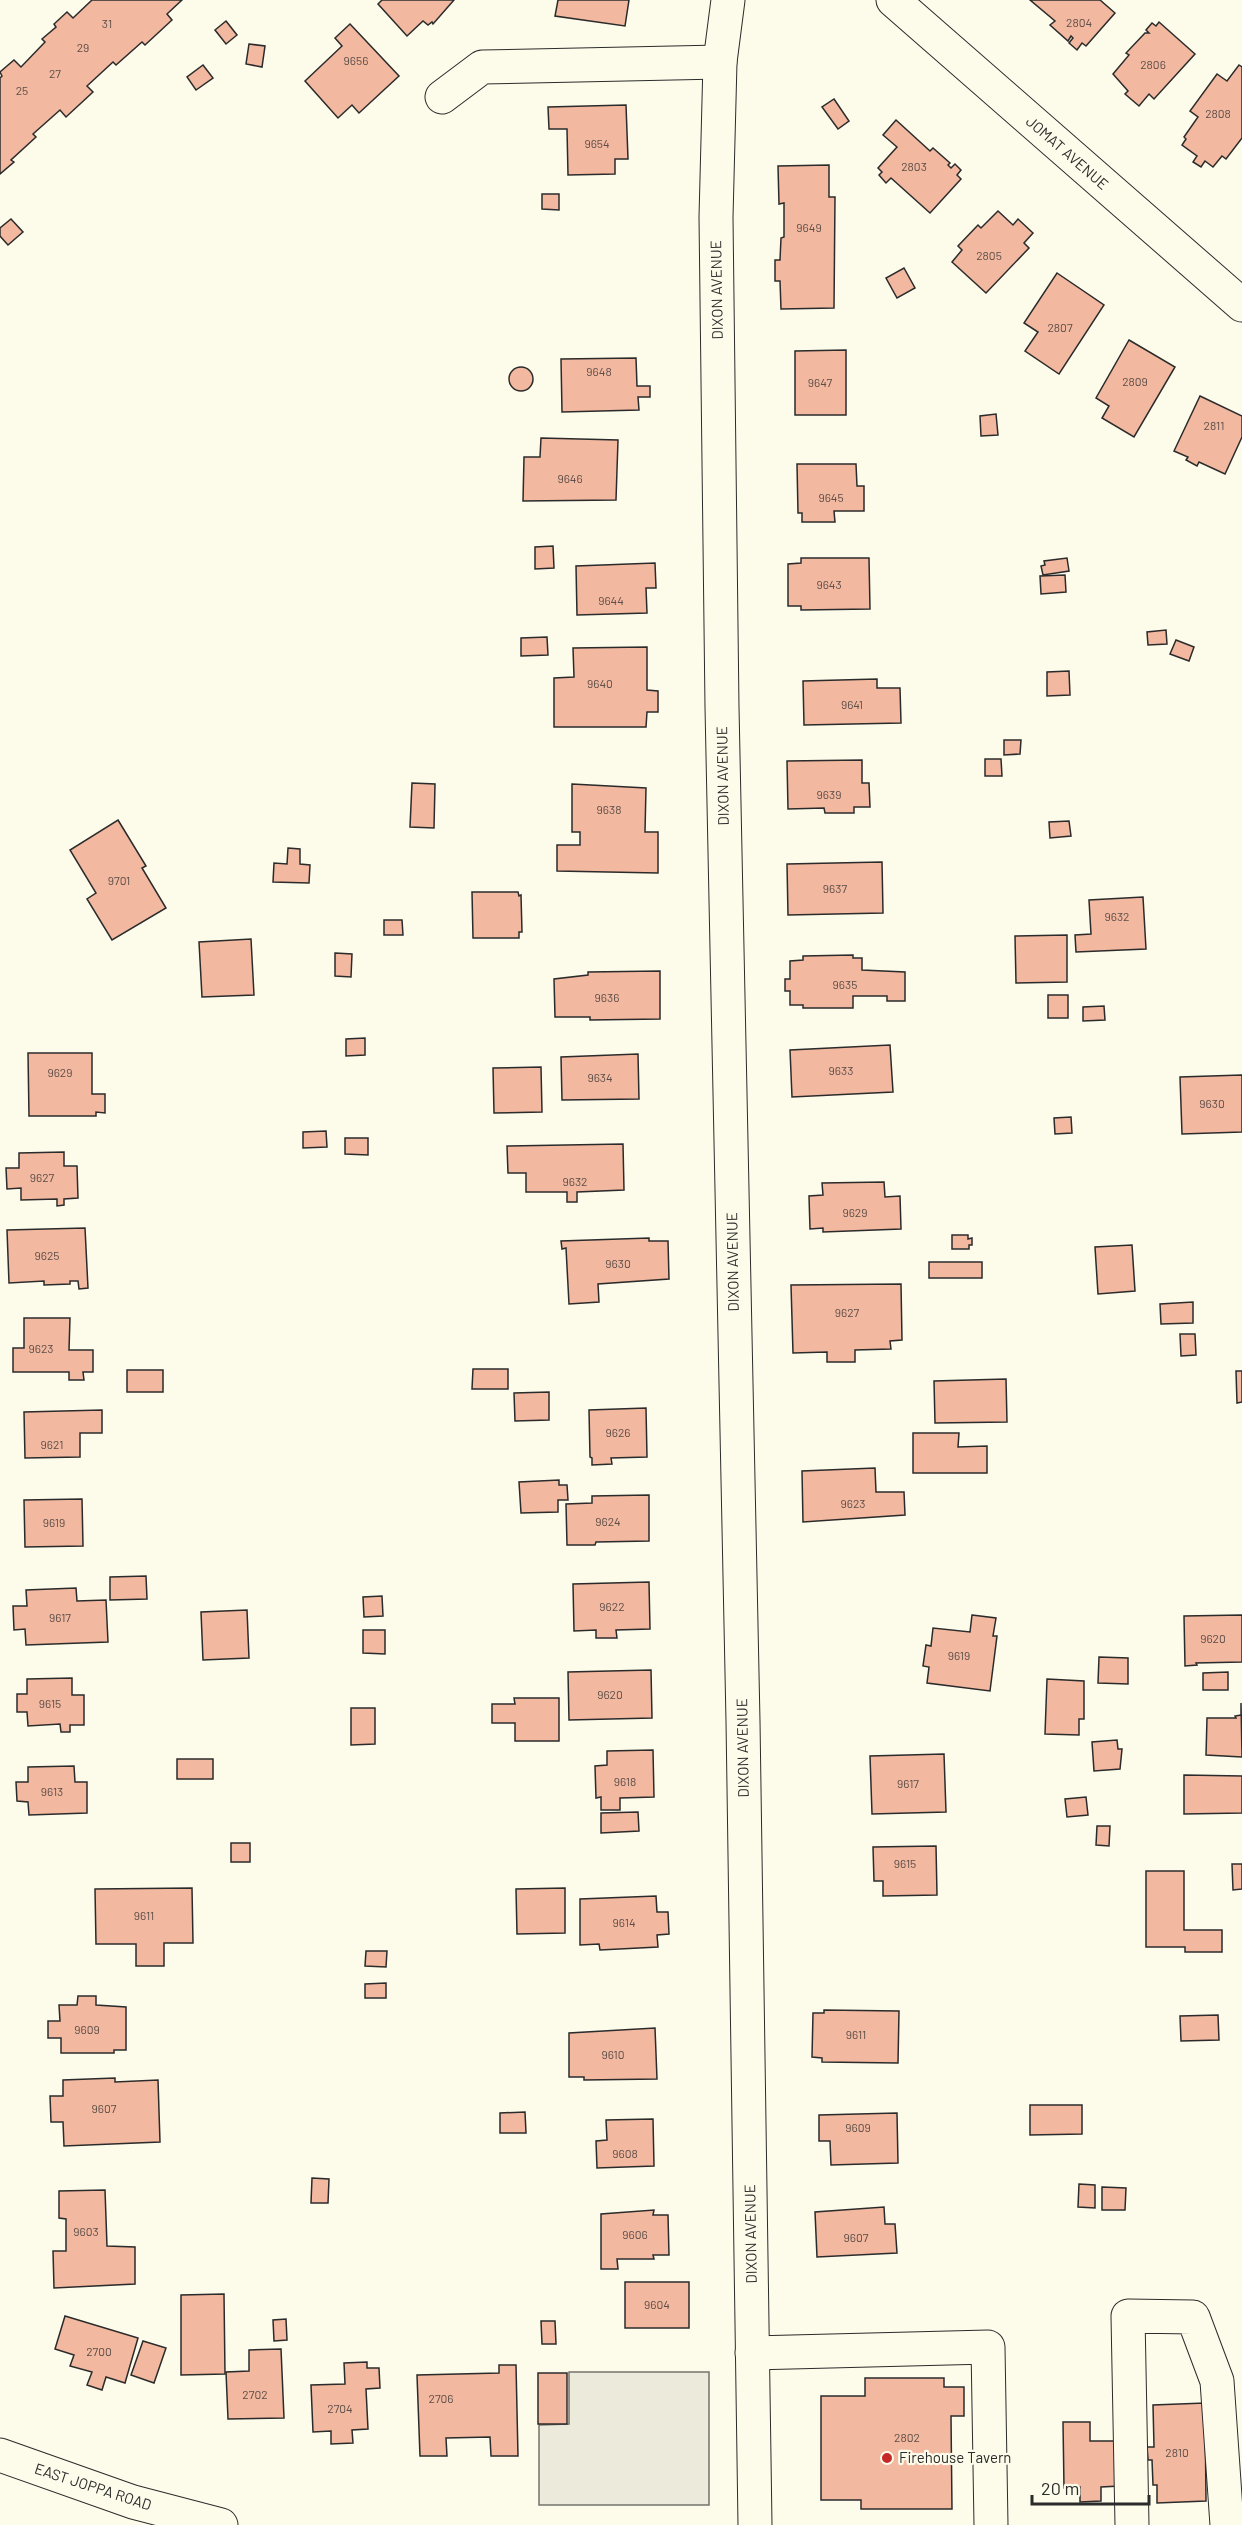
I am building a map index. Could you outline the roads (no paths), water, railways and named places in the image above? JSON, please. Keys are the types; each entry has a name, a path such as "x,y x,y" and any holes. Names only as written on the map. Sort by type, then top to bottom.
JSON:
{"street":[{"name":"DIXON AVENUE","path":"728,0 720,62 716,217 722,707 743,1722 755,2525"},
{"name":"JOMAT AVENUE","path":"893,0 1242,305"},
{"path":"442,97 482,67 720,62"},
{"path":"1132,2525 1128,2316 1193,2317 1217,2381 1227,2525"},
{"path":"752,2353 988,2347 991,2525"},
{"name":"EAST JOPPA ROAD","path":"0,2455 133,2502 221,2525"}],"place":[{"name":"Firehouse Tavern","path":"887,2458"}]}
